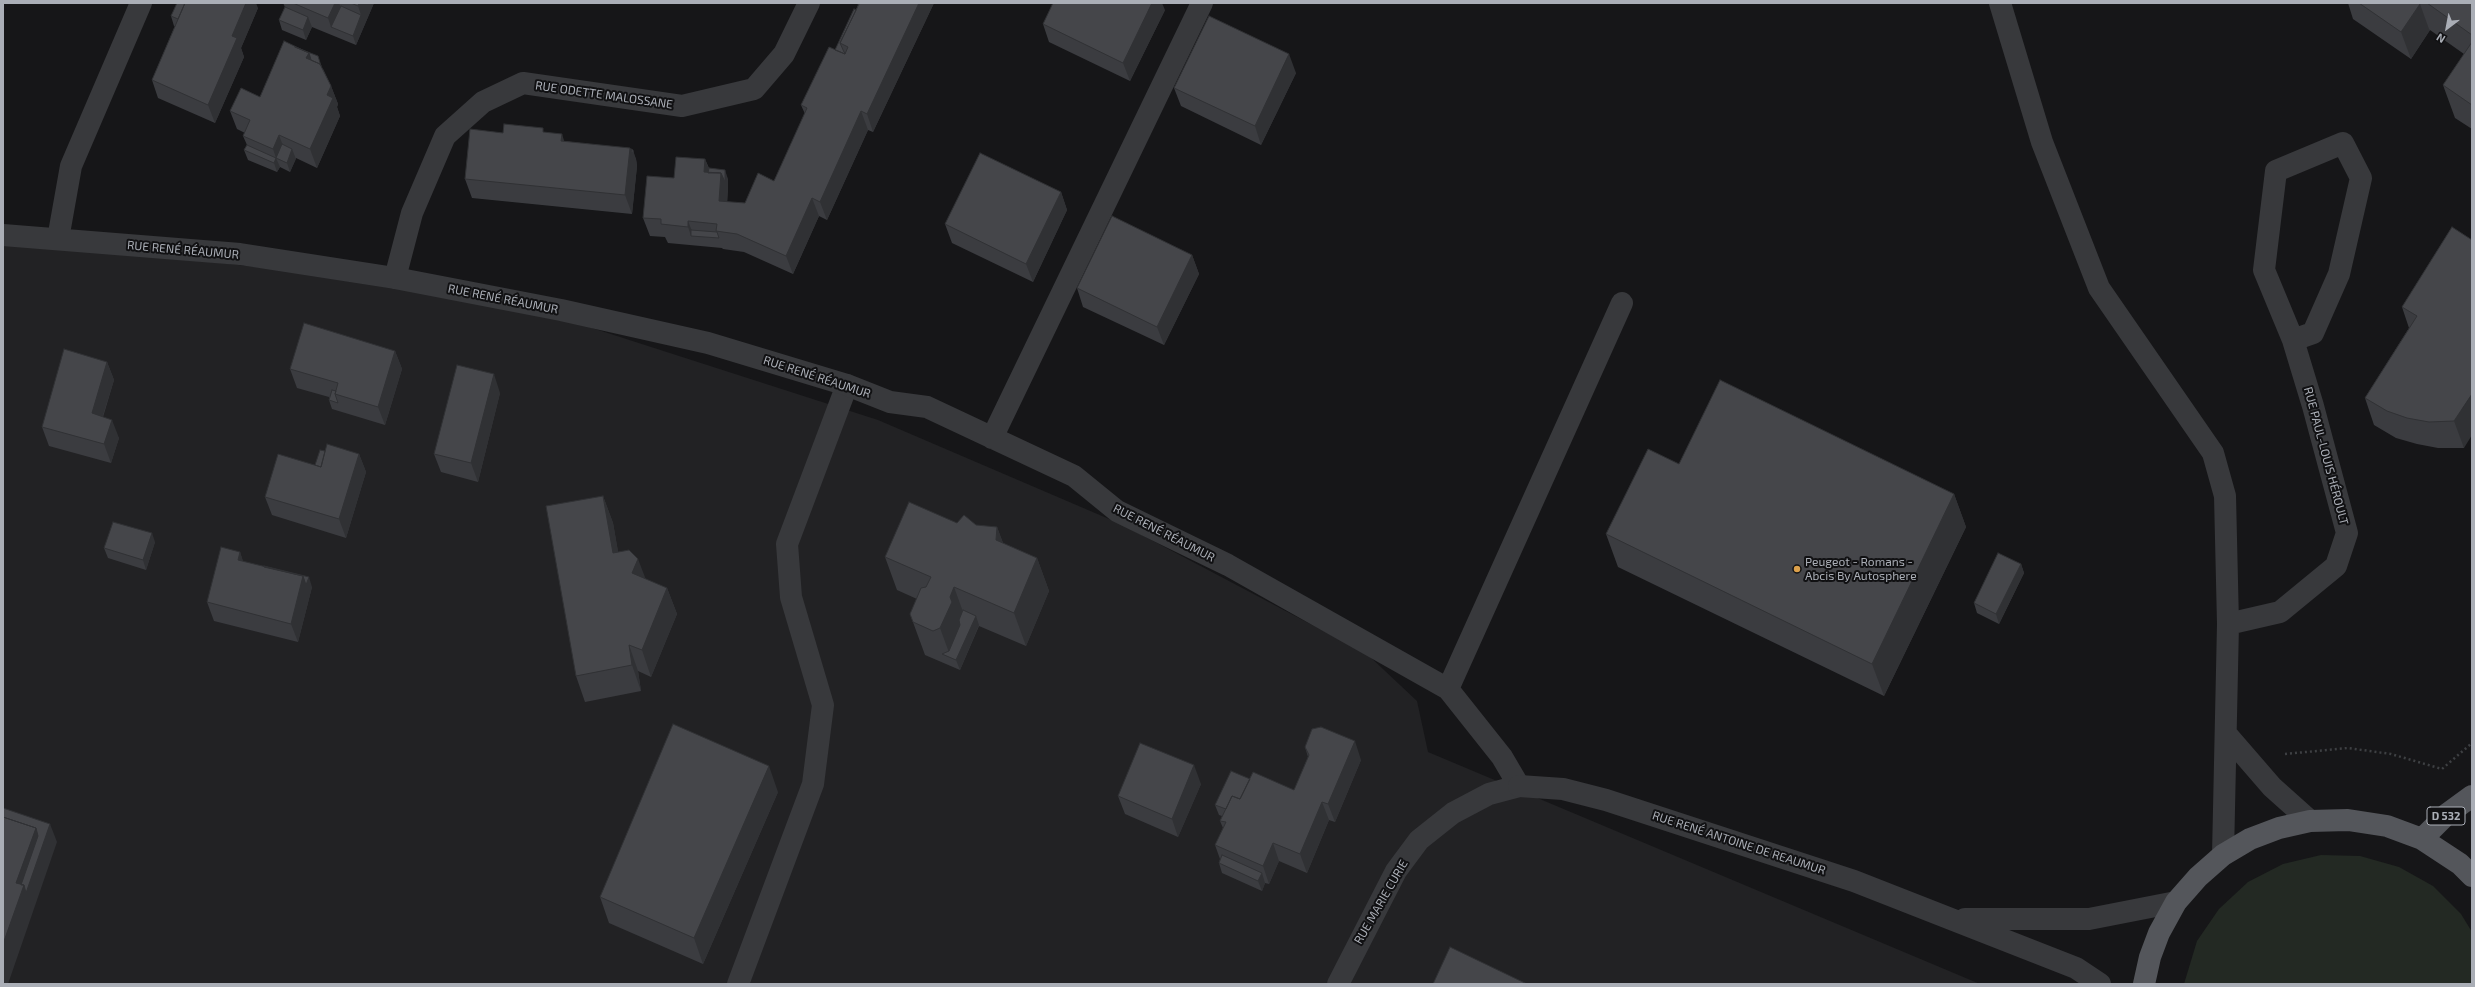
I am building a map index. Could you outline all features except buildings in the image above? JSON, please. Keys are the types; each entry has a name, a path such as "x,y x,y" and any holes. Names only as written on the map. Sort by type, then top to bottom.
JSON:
{"main road":[{"name":"D 532","path":"2422,839 2446,816 2472,796"},
{"path":"2144,984 2156,939 2176,902 2198,877 2223,855 2257,836 2279,828 2310,821 2348,820 2386,826 2422,839 2460,864 2472,876"}],"street":[{"path":"58,239 71,166 141,3"},
{"name":"RUE ODETTE MALOSSANE","path":"395,278 412,213 445,136 483,102 523,83 682,106 754,89 784,54 809,3"},
{"path":"992,438 1202,3"},
{"path":"2000,3 2042,142 2099,288 2213,453 2225,496 2228,624 2227,735 2223,855"},
{"name":"RUE PAUL-LOUIS HÉROULT","path":"2228,624 2280,612 2336,566 2347,533 2313,406 2293,340 2264,270 2276,171 2343,143 2360,178 2340,266 2313,333 2293,340"},
{"name":"RUE RENÉ RÉAUMUR","path":"3,235 240,254 395,278 561,310 708,343 847,385 890,402 927,407 1074,476 1117,511 1228,565 1448,689 1502,757 1519,786"},
{"path":"1448,689 1622,303"},
{"path":"738,984 813,784 823,705 791,597 787,544 847,385"},
{"path":"2227,735 2272,787 2310,821"},
{"name":"RUE RENÉ ANTOINE DE REAUMUR","path":"1519,786 1563,789 1606,800 1854,881 2076,968 2100,984"},
{"name":"RUE MARIE CURIE","path":"1338,984 1396,871 1419,840 1453,813 1489,794 1519,786"},
{"name":"RUE RENÉ ANTOINE DE REAUMUR","path":"1954,919 2089,919 2176,902"}],"path":[{"path":"2277,755 2348,748 2392,754 2442,769 2472,743"}],"shaded area":[{"path":"3,245 211,262 367,279 561,318 878,420 1123,525 1367,654 1417,701 1428,752 1980,984 3,984"},
{"path":"2321,855 2360,856 2399,867 2433,886 2461,914 2472,932 2472,984 2184,984 2197,941 2219,909 2248,882 2283,864"}],"place":[{"name":"Peugeot - Romans - Abcis By Autosphere","path":"1797,569"}]}
